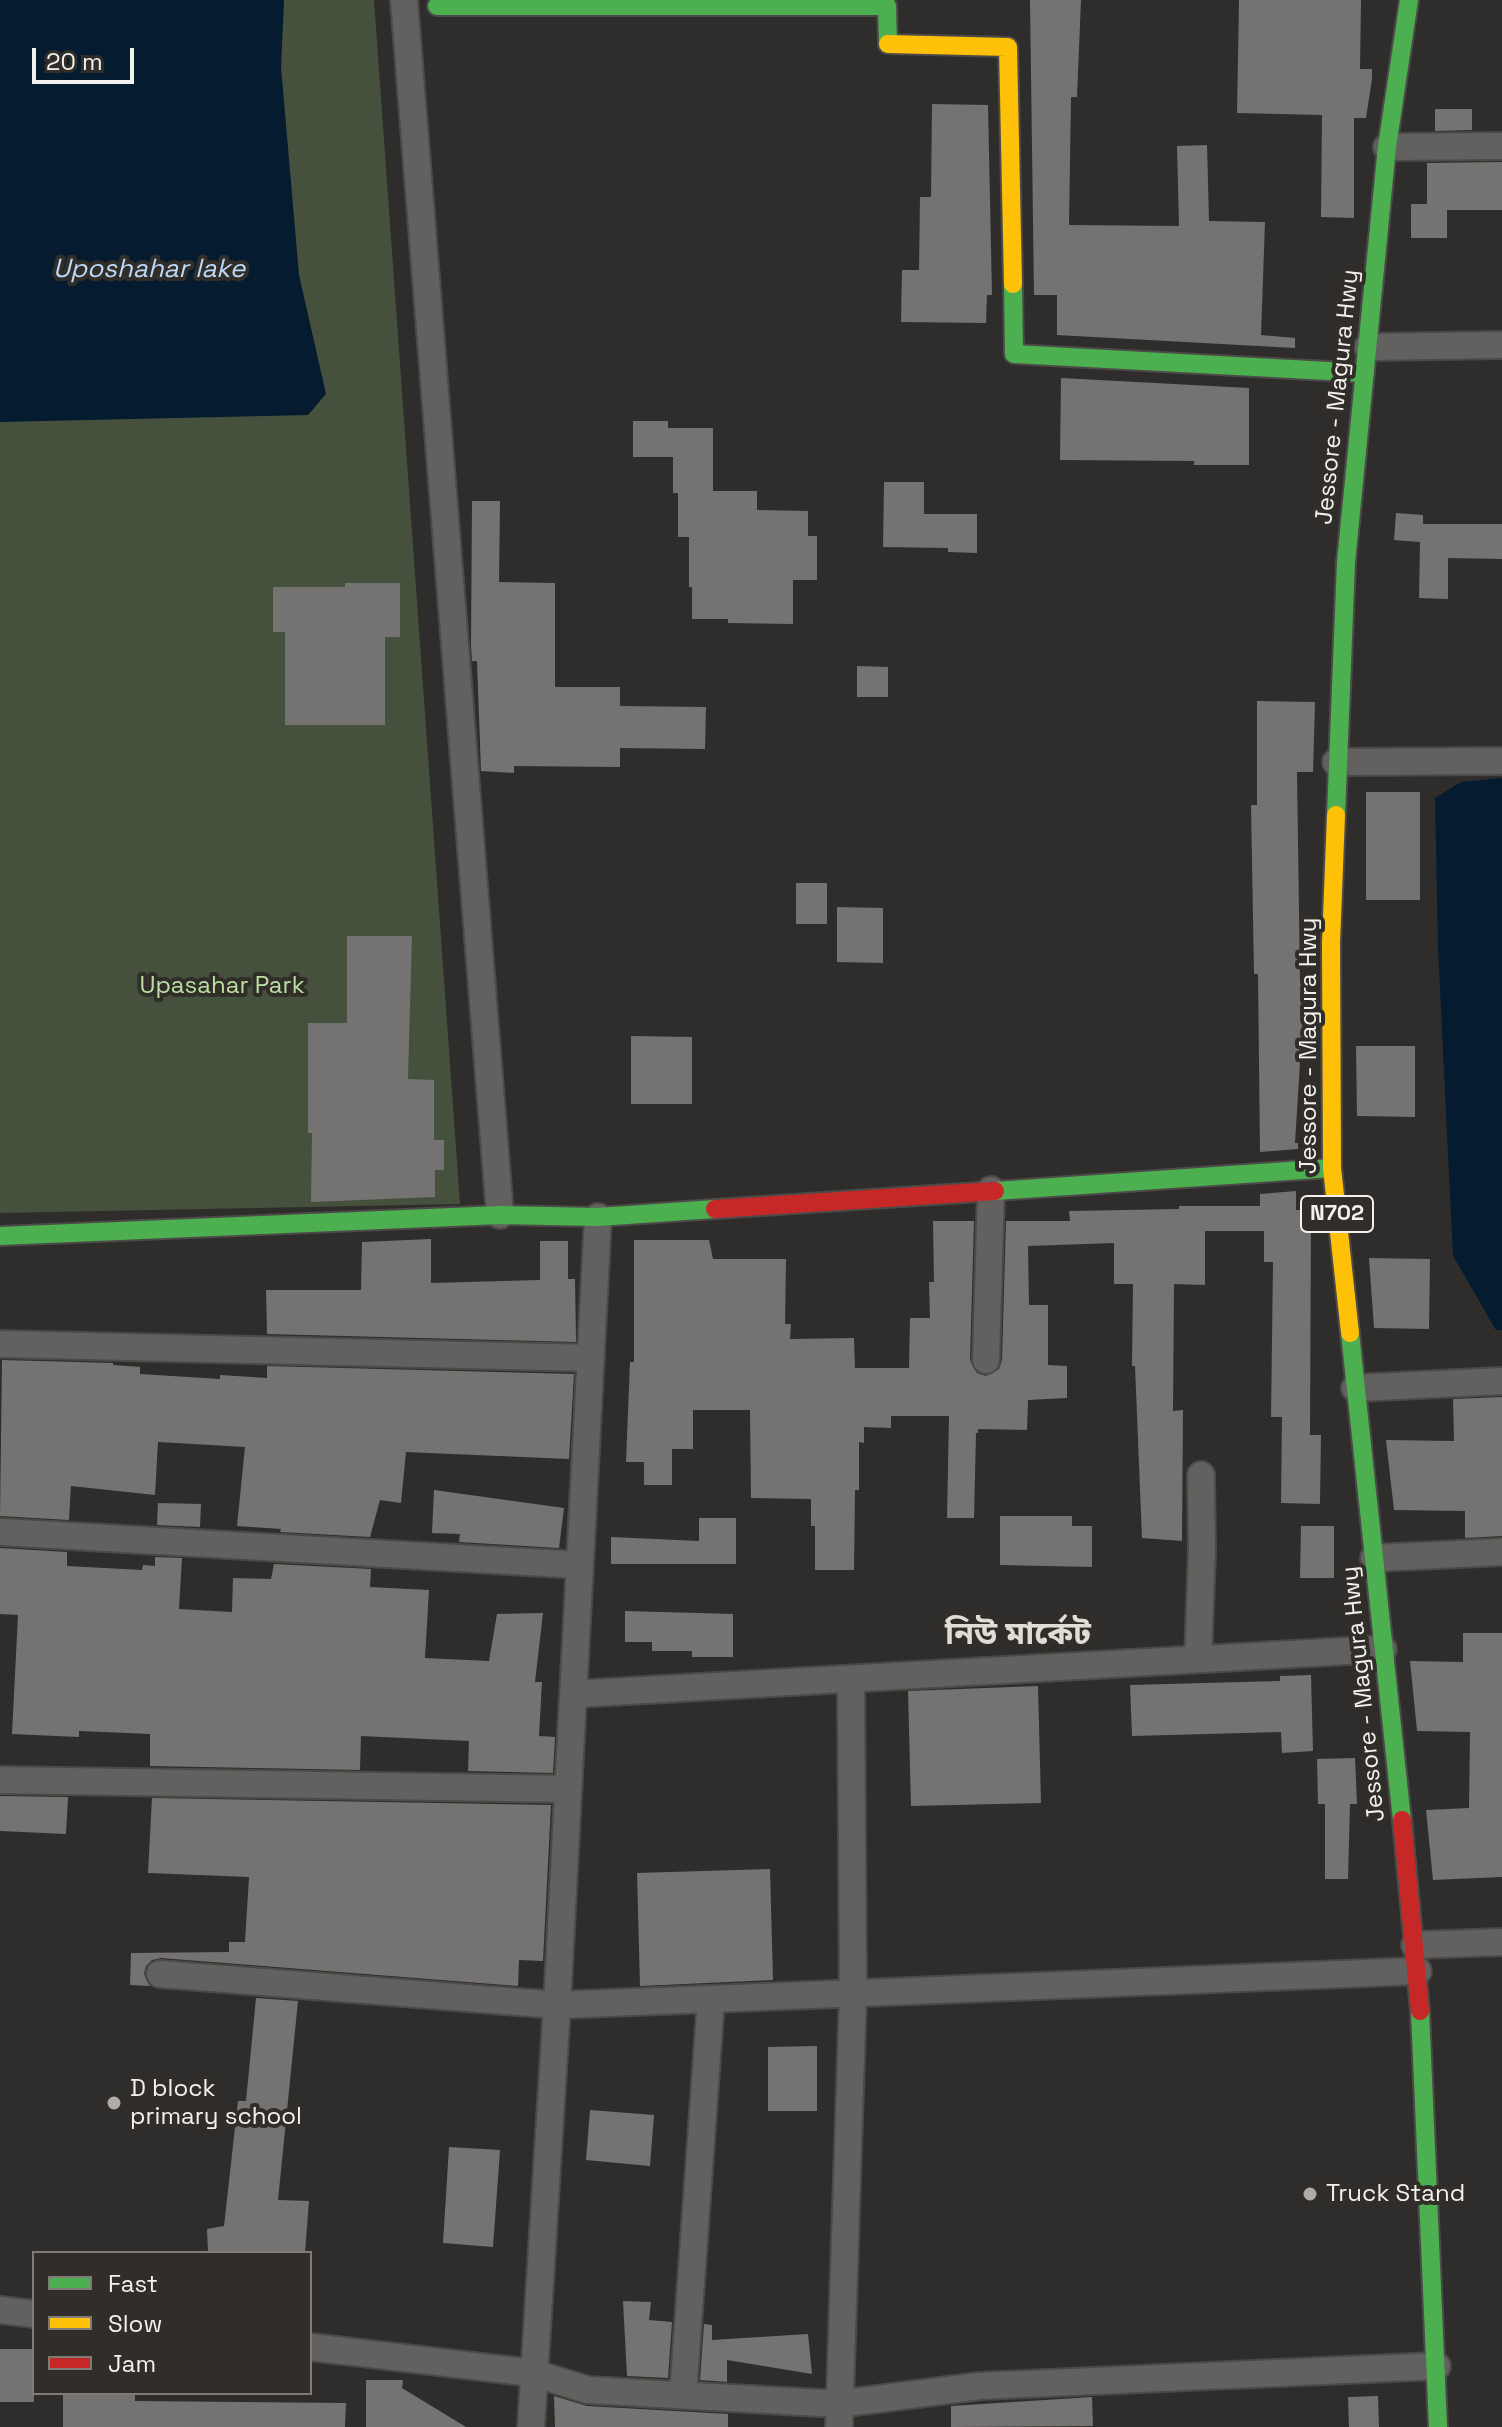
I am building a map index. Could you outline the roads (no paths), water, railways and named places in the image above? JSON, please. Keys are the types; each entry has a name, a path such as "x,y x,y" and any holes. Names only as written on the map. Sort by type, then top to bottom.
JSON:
{"main road":[{"name":"Jessore - Magura Hwy","path":"1409,0 1387,147 1346,562 1331,943 1332,1168 1416,1958 1438,2427"},
{"path":"437,6 887,6 888,45 1008,47 1014,354 1365,373"},
{"path":"0,1236 500,1215 598,1217 1332,1168"}],"street":[{"path":"404,0 500,1215"},
{"path":"1387,147 1502,146"},
{"path":"1368,347 1502,345"},
{"path":"1336,762 1502,761"},
{"path":"986,1360 991,1190"},
{"path":"531,2427 557,2005 598,1217"},
{"path":"0,1344 591,1358"},
{"path":"1355,1388 1502,1381"},
{"path":"1198,1659 1201,1475"},
{"path":"0,1532 580,1565"},
{"path":"1374,1558 1502,1552"},
{"path":"574,1694 1383,1649"},
{"path":"838,2415 853,1993 851,1679"},
{"path":"0,1780 568,1789"},
{"path":"160,1974 557,2005 853,1993 1416,1958 1502,1942"},
{"path":"683,2395 711,1999"},
{"path":"0,2310 32,2314"},
{"path":"312,2347 533,2373 588,2390 683,2395 838,2415 980,2386 1437,2366"}],"water":[{"name":"Uposhahar lake","path":"0,0 284,0 281,67 299,275 326,394 308,415 0,422"},
{"path":"1502,778 1502,1330 1496,1330 1453,1256 1438,948 1435,798 1461,782"}],"place":[{"name":"D block primary school","path":"114,2103"},
{"name":"Truck Stand","path":"1310,2194"}],"district":[{"name":"নিউ মার্কেট","path":"1018,1635"}],"park label":[{"name":"Upasahar Park","path":"222,986"}]}
